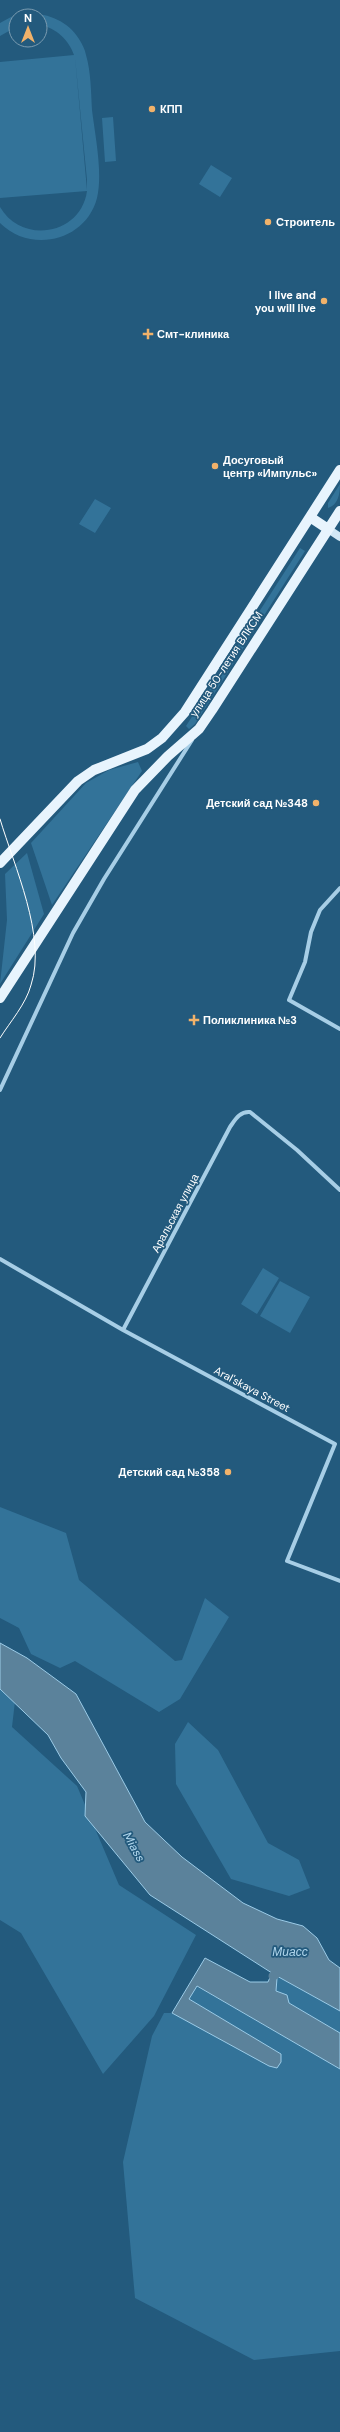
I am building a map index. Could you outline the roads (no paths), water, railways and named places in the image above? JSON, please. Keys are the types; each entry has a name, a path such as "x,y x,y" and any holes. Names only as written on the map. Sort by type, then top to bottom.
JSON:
{"main road":[{"name":"улица 50-летия ВЛКСМ","path":"0,863 78,781 94,770 147,749 185,712 340,470"},
{"name":"улица 50-летия ВЛКСМ","path":"0,998 135,790 168,756 198,729 340,511"},
{"path":"310,517 340,537"}],"street":[{"path":"0,1090 70,939 104,879 198,729"},
{"path":"340,888 320,910 311,932 305,962 289,1000 340,1029"},
{"name":"Аральская улица","path":"123,1330 230,1127 238,1116 246,1112 250,1112 297,1150 340,1190"},
{"name":"Aral'skaya Street","path":"0,1258 123,1330 335,1444 287,1561 340,1581"}],"water":[{"name":"Миасс","path":"0,1643 27,1658 76,1694 145,1822 182,1857 243,1903 277,1919 303,1926 317,1938 329,1960 340,1968 340,2011 275,1975 150,1895 85,1816 86,1792 61,1758 48,1735 0,1689"},
{"path":"205,1958 250,1982 268,1982 271,1975 277,1978 276,1991 287,1995 289,2003 340,2033 340,2069 197,1986 189,1999 281,2054 281,2062 277,2068 269,2066 172,2013"}],"tram line":[{"path":"0,819 27,902 35,945 35,966 29,992 22,1006 0,1038"}],"place":[{"name":"КПП","path":"152,109"},
{"name":"Cтроитель","path":"268,222"},
{"name":"I live and you will live","path":"324,301"},
{"name":"Смт-клиника","path":"148,334"},
{"name":"Досуговый центр «Импульс»","path":"215,466"},
{"name":"Детский сад №348","path":"316,803"},
{"name":"Поликлиника №3","path":"194,1020"},
{"name":"Детский сад №358","path":"228,1472"}],"water label":[{"name":"Miass","path":"134,1847"}]}
